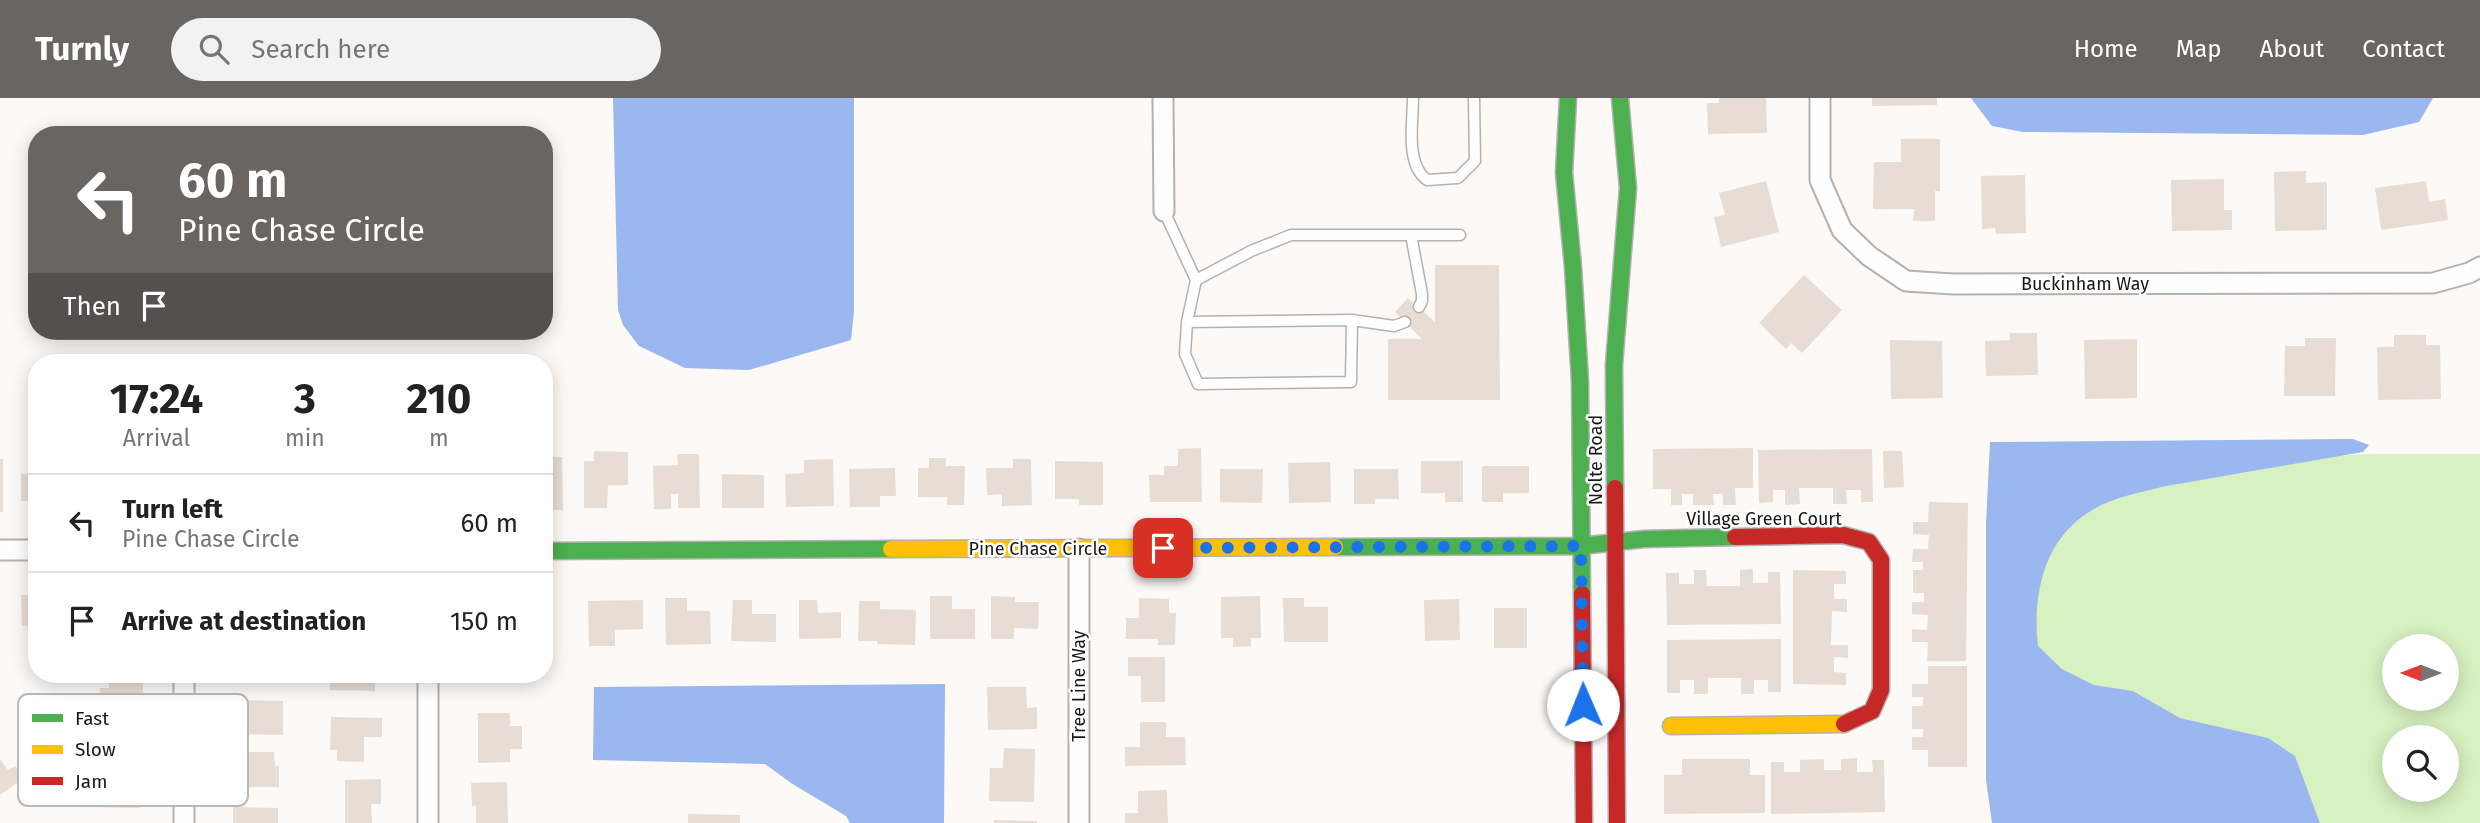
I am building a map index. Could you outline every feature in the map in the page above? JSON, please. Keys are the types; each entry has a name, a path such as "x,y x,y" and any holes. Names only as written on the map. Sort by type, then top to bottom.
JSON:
{"street":[{"path":"1163,98 1164,211"},
{"name":"Nolte Road","path":"1568,98 1564,173 1580,382 1584,823"},
{"name":"Nolte Road","path":"1617,823 1614,365 1628,188 1620,98"},
{"name":"Buckinham Way","path":"1820,98 1820,180 1842,230 1869,256 1906,281 1953,284 2433,283 2469,273 2480,267"},
{"name":"Village Green Court","path":"1615,542 1644,539 1843,535 1869,542 1881,560 1881,690 1872,711 1847,724 1671,726"},
{"name":"Pine Chase Circle","path":"553,551 1581,546 1615,542"},
{"name":"Tree Line Way","path":"1079,549 1079,823"},
{"path":"0,550 28,550"},
{"path":"428,683 428,823"}],"lane":[{"path":"1413,98 1416,168 1427,180 1447,180 1458,178 1475,161 1474,98"},
{"path":"1164,211 1196,280 1187,322 1185,354 1198,384 1351,383 1352,320"},
{"path":"1196,280 1251,251 1291,235 1460,235"},
{"path":"1411,235 1422,295 1419,307"},
{"path":"1187,322 1352,320 1394,326 1405,322"}],"green space":[{"path":"2480,454 2480,823 2320,823 2295,756 2268,738 2180,718 2133,691 2094,685 2062,669 2038,646 2038,598 2045,568 2059,540 2069,527 2086,514 2131,495 2183,482 2353,455"}],"water":[{"path":"613,98 854,98 854,311 851,340 749,370 685,368 639,346 623,325 618,310"},
{"path":"1971,98 2433,98 2419,122 2363,135 2023,132 1992,126"},
{"path":"2353,439 2369,445 2363,452 2166,486 2120,498 2094,509 2063,535 2053,551 2045,569 2037,607 2038,646 2062,669 2094,685 2133,691 2180,718 2268,738 2295,756 2320,823 1992,823 1986,780 1986,524 1990,442"},
{"path":"945,684 944,823 850,823 846,816 765,764 593,760 594,687"}],"building":[{"path":"1719,98 1766,98 1767,133 1708,134 1707,103 1719,103"},
{"path":"1872,98 1937,98 1937,105 1872,106"},
{"path":"1901,139 1940,139 1940,191 1935,191 1935,221 1913,221 1914,209 1873,209 1874,162 1901,162"},
{"path":"2306,171 2306,183 2327,182 2327,230 2275,231 2274,172"},
{"path":"2025,175 2026,233 1996,234 1995,228 1982,229 1981,176"},
{"path":"2224,179 2224,210 2232,210 2232,230 2172,231 2171,180"},
{"path":"1766,181 1779,232 1721,247 1714,217 1725,215 1719,193"},
{"path":"2426,181 2429,202 2445,199 2448,220 2381,230 2375,188"},
{"path":"1435,265 1499,265 1500,400 1388,400 1388,339 1422,339 1395,312 1408,298 1435,322"},
{"path":"1804,275 1842,310 1802,353 1791,343 1786,349 1759,323"},
{"path":"2010,333 2037,333 2038,375 1986,376 1985,341 2010,340"},
{"path":"2394,335 2426,335 2426,345 2440,345 2441,399 2378,400 2377,347 2394,347"},
{"path":"2305,338 2336,338 2335,396 2284,396 2285,346 2305,346"},
{"path":"2137,339 2137,398 2085,399 2084,340"},
{"path":"1890,340 1942,341 1943,398 1891,399"},
{"path":"1201,448 1202,502 1150,502 1149,475 1164,475 1164,466 1178,466 1178,449"},
{"path":"1753,448 1753,488 1735,488 1736,505 1723,505 1723,494 1713,494 1714,505 1693,505 1693,494 1682,494 1682,505 1671,505 1671,489 1653,489 1653,449"},
{"path":"1872,449 1873,502 1861,502 1861,490 1846,490 1847,504 1833,504 1833,488 1799,488 1800,504 1785,505 1785,490 1773,490 1773,502 1759,503 1758,450"},
{"path":"594,451 628,452 628,485 608,485 607,508 584,508 584,461 594,461"},
{"path":"1883,451 1902,451 1904,487 1884,488"},
{"path":"677,454 699,454 700,508 678,508 678,494 671,494 671,509 654,509 653,466 678,465"},
{"path":"553,457 562,457 563,510 553,510"},
{"path":"929,458 946,458 946,466 965,466 964,505 947,505 947,497 918,497 918,468 929,468"},
{"path":"0,459 3,459 3,512 0,512"},
{"path":"833,459 834,506 786,507 785,474 804,473 804,460"},
{"path":"1013,459 1031,459 1032,505 1002,506 1002,494 987,495 986,468 1013,468"},
{"path":"1055,461 1103,462 1103,505 1079,505 1079,499 1055,499"},
{"path":"1421,461 1463,461 1463,502 1445,502 1445,493 1421,493"},
{"path":"1330,462 1331,502 1289,503 1288,463"},
{"path":"1482,466 1529,466 1529,493 1503,493 1503,502 1482,502"},
{"path":"895,468 896,496 880,496 880,507 850,507 849,469"},
{"path":"1220,469 1263,469 1262,503 1220,502"},
{"path":"1354,469 1398,469 1399,499 1375,499 1375,504 1354,504"},
{"path":"21,474 28,474 28,501 21,501"},
{"path":"722,474 764,475 764,508 722,508"},
{"path":"1929,502 1968,503 1966,661 1927,661 1928,642 1912,642 1912,629 1927,630 1928,615 1912,614 1912,602 1924,602 1924,593 1913,593 1913,570 1923,570 1923,562 1912,562 1913,549 1928,549 1929,535 1913,534 1913,522 1928,522"},
{"path":"1753,569 1753,583 1768,583 1768,572 1780,572 1781,624 1667,625 1666,573 1679,573 1679,584 1694,584 1694,570 1706,570 1707,586 1740,586 1740,570"},
{"path":"1793,570 1846,571 1846,584 1834,584 1834,599 1847,599 1847,612 1832,611 1831,645 1848,645 1848,658 1834,657 1834,672 1846,673 1846,685 1793,684"},
{"path":"21,595 28,595 28,626 22,626"},
{"path":"930,596 952,596 952,609 975,609 975,639 930,639"},
{"path":"991,596 1015,597 1015,602 1039,602 1038,629 1014,628 1014,639 991,639"},
{"path":"1260,596 1261,638 1251,638 1251,646 1233,647 1233,638 1221,638 1221,597"},
{"path":"665,598 687,598 687,611 710,611 711,644 666,645"},
{"path":"1139,598 1169,599 1169,613 1176,613 1175,645 1158,645 1158,639 1126,639 1126,618 1139,618"},
{"path":"1283,598 1304,598 1304,607 1328,607 1328,642 1284,642"},
{"path":"1459,599 1460,640 1425,641 1424,600"},
{"path":"643,600 643,629 615,630 615,646 589,646 588,601"},
{"path":"733,600 752,600 752,614 776,614 776,642 731,641"},
{"path":"799,600 817,600 818,613 841,612 841,638 799,639"},
{"path":"859,601 880,601 880,609 916,610 915,645 858,641"},
{"path":"1494,608 1527,608 1527,648 1494,648"},
{"path":"1781,639 1781,692 1768,692 1768,680 1754,680 1754,694 1741,694 1741,678 1708,678 1708,694 1694,694 1694,680 1680,680 1680,693 1667,693 1667,640"},
{"path":"1128,657 1165,657 1165,702 1141,702 1141,676 1128,676"},
{"path":"1928,666 1967,666 1967,767 1928,767 1928,750 1912,750 1912,737 1923,737 1923,729 1912,729 1912,706 1923,706 1923,697 1912,697 1912,684 1928,684"},
{"path":"109,683 143,683 143,694 100,694 100,688 109,688"},
{"path":"330,683 375,683 375,691 330,690"},
{"path":"987,687 1026,687 1027,708 1037,707 1037,729 988,730"},
{"path":"248,700 283,701 283,735 248,734"},
{"path":"478,713 510,713 510,726 522,726 522,749 510,749 510,762 478,763"},
{"path":"331,717 382,718 382,737 364,737 364,762 337,761 337,750 330,750"},
{"path":"1140,722 1166,722 1166,737 1185,737 1186,765 1125,766 1125,747 1140,747"},
{"path":"1004,748 1035,749 1034,802 989,801 990,768 1003,768"},
{"path":"248,752 274,752 275,766 279,766 279,787 248,787"},
{"path":"1857,758 1857,772 1873,772 1872,760 1884,760 1885,812 1771,814 1771,762 1784,762 1784,772 1800,772 1800,760 1824,759 1824,770 1841,770 1841,759"},
{"path":"0,759 8,770 15,766 18,770 18,782 0,795"},
{"path":"1682,759 1750,759 1750,775 1765,775 1765,813 1664,814 1664,775 1682,775"},
{"path":"381,779 381,804 371,804 372,823 345,823 345,780"},
{"path":"507,782 508,823 476,823 476,806 472,806 471,783"},
{"path":"1167,790 1168,823 1125,823 1125,813 1138,813 1138,791"},
{"path":"140,806 140,808 84,807"},
{"path":"233,807 278,808 278,823 233,823"},
{"path":"688,814 740,815 740,823 688,823"},
{"path":"994,820 1037,821 1037,823 994,823"}],"traffic: fast":[{"path":"1568,98 1564,173 1580,381 1582,594"},
{"path":"1615,488 1614,365 1628,188 1620,98"},
{"path":"1335,547 1581,546 1644,539 1735,537"},
{"path":"553,551 891,549"}],"traffic: slow":[{"path":"891,549 1335,547"},
{"path":"1671,726 1844,724"}],"traffic: jam":[{"path":"1615,488 1617,823"},
{"path":"1735,537 1843,535 1869,542 1881,560 1881,690 1872,711 1844,724"},
{"path":"1582,594 1584,823"}],"route":[{"path":"1163,548 1581,546 1583,705"}]}
